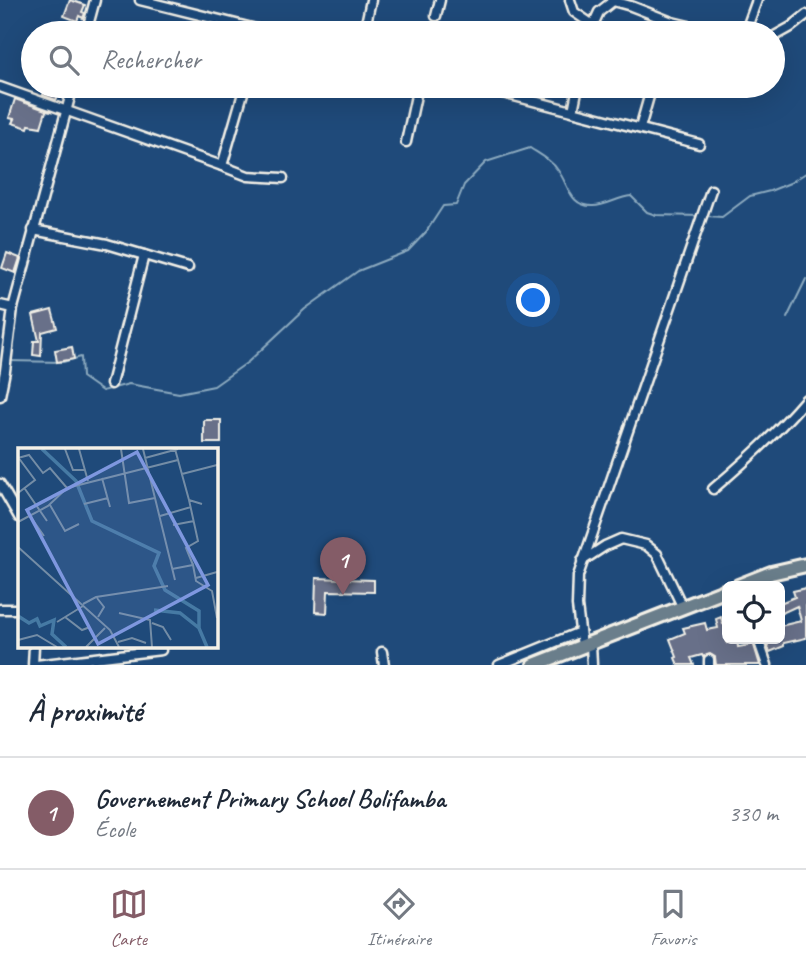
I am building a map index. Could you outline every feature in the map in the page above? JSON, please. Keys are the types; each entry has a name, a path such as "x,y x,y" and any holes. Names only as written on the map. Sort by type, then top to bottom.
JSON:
{"highway":[{"path":"752,581 771,573 806,565"},
{"path":"534,665 722,592"}],"street":[{"path":"89,21 95,0"},
{"path":"140,0 219,21"},
{"path":"367,21 371,0"},
{"path":"436,16 440,0"},
{"path":"570,0 574,12 584,21"},
{"path":"749,21 757,0"},
{"path":"596,21 600,12 613,1 668,21"},
{"path":"785,30 806,15"},
{"path":"0,87 21,95"},
{"path":"31,98 248,176 283,178"},
{"path":"0,396 13,308 70,98"},
{"path":"222,166 242,98"},
{"path":"406,142 415,98"},
{"path":"523,98 699,144"},
{"path":"573,111 576,98"},
{"path":"640,128 649,98"},
{"path":"592,665 580,632 577,606 577,583 582,561 711,190"},
{"path":"33,230 98,242 188,268"},
{"path":"111,384 144,255"},
{"path":"0,305 13,308"},
{"path":"713,489 765,443 806,399"},
{"path":"0,484 18,515"},
{"path":"582,561 621,539 646,545 657,554 683,608"},
{"path":"0,609 18,609"},
{"path":"499,665 580,632"},
{"path":"760,644 767,665"},
{"path":"35,665 161,650"},
{"path":"382,652 384,665"}],"building":[{"path":"70,0 85,5 83,18 79,16 77,21 64,16"},
{"path":"15,99 51,112 46,111 41,127 29,125 28,128 12,123 14,119 9,118"},
{"path":"7,253 20,258 15,273 2,268"},
{"path":"52,310 57,328 42,332 41,356 33,355 34,341 39,341 33,315"},
{"path":"72,347 74,359 57,362 55,350"},
{"path":"204,420 221,420 221,443 204,443"},
{"path":"316,578 374,580 374,592 328,591 327,613 315,612"},
{"path":"806,588 806,638 785,643 785,625 801,621 797,606 785,612 785,601 795,597 793,591"},
{"path":"721,617 722,620 722,644 738,644 738,647 754,644 760,665 716,665 715,657 710,654 691,658 694,665 678,665 670,639 685,633 683,628 705,623 707,630 718,628 716,619"},
{"path":"767,644 784,644 784,646 770,652"}],"waterway":[{"path":"8,361 63,362 81,357 82,377 102,391 129,384 179,393 214,386 248,362 305,309 358,271 408,251 426,232 443,206 456,205 464,185 486,162 530,148 554,166 570,194 579,203 598,206 631,196 647,212 656,215 700,216"},
{"path":"706,216 722,217 750,196 790,183 806,173"},
{"path":"787,318 806,279"}],"place":[{"name":"Governement Primary School Bolifamba","path":"343,595"}]}
